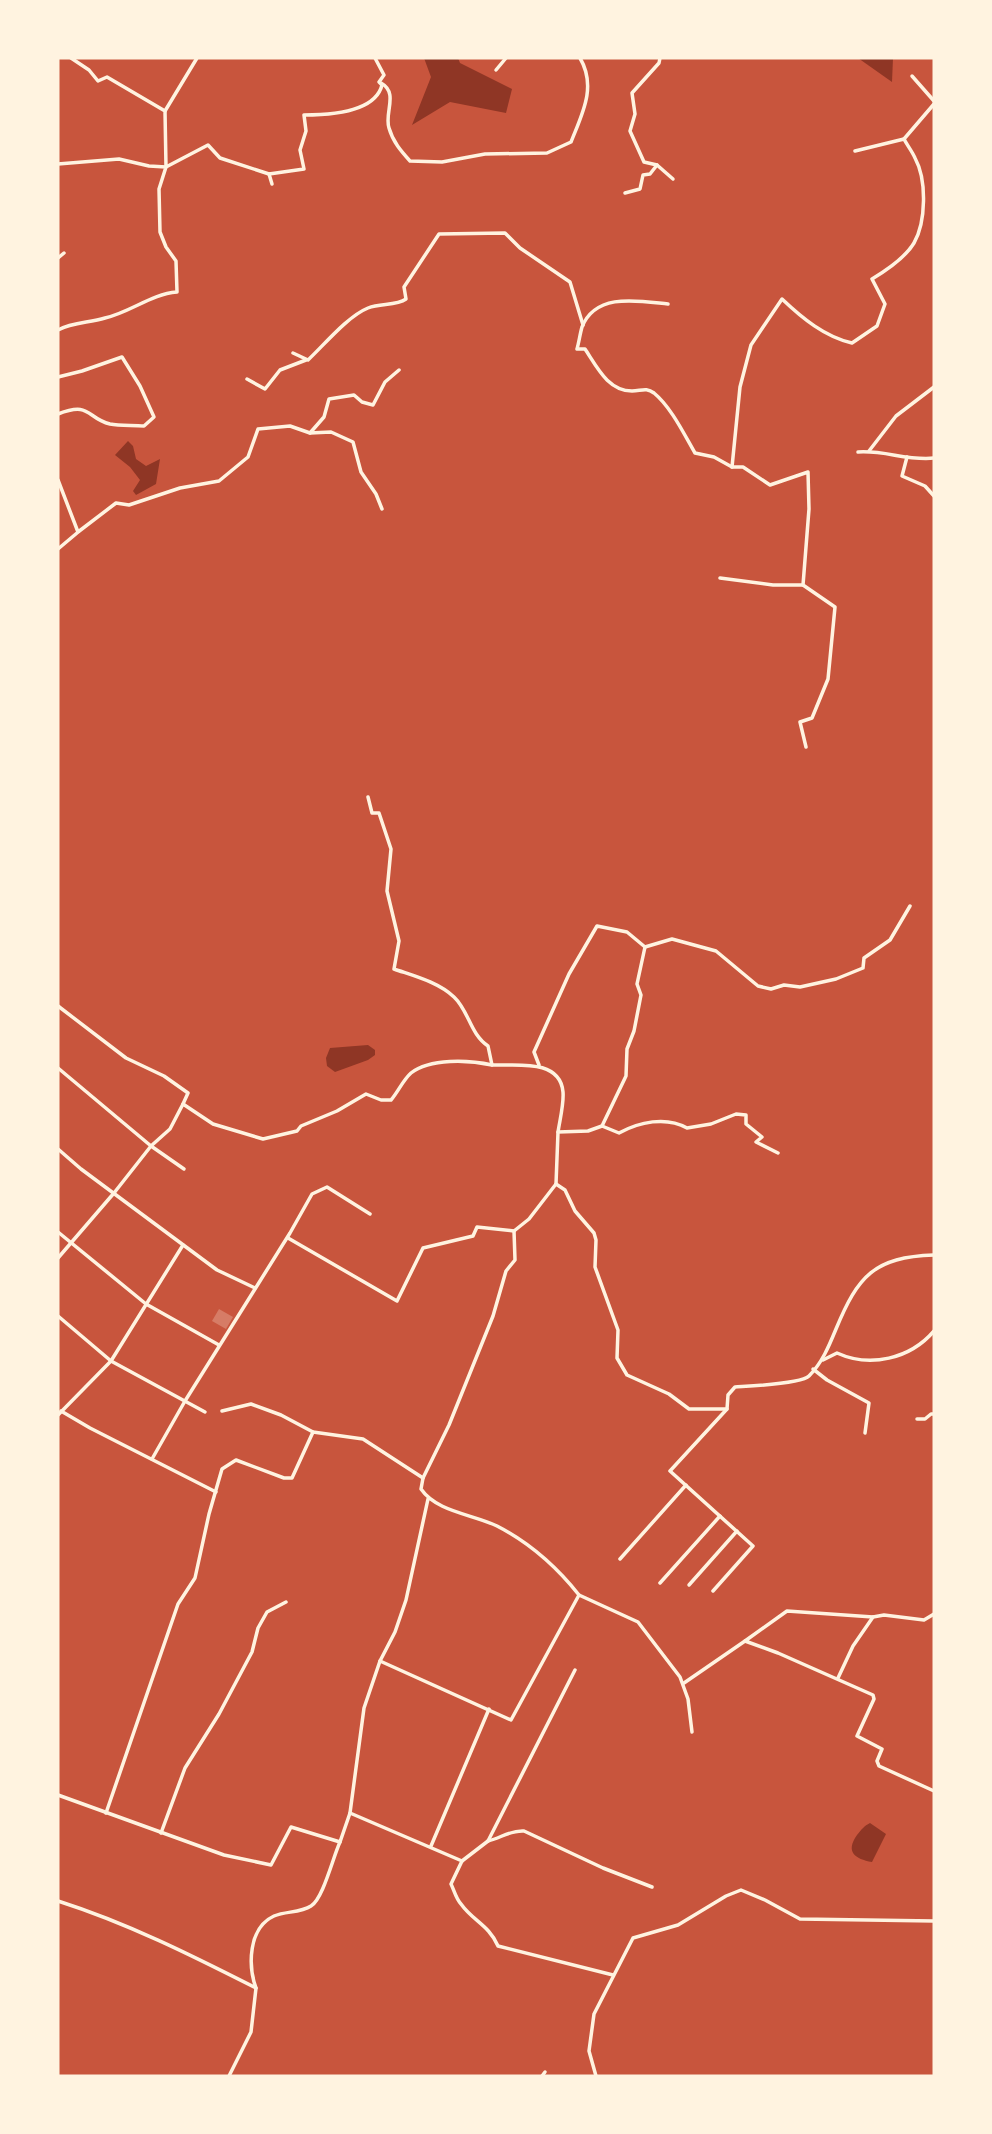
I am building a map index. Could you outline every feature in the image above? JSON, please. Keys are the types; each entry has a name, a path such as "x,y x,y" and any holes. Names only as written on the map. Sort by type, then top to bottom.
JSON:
{"street":[{"path":"71,58 89,70 98,81 107,77 165,111"},
{"path":"58,330 68,325 106,318 162,293 177,292 176,261 160,232 159,189 166,167 165,111 197,58"},
{"path":"375,58 384,75 379,82"},
{"path":"496,70 506,58"},
{"path":"379,82 387,86 391,96 388,127 396,146 410,161 442,162 485,154 547,153 571,142 590,92 585,66 580,58"},
{"path":"660,58 659,63 632,93 635,114 630,131 644,162 657,165 673,179"},
{"path":"855,151 904,139 934,103 912,76"},
{"path":"58,164 119,159 166,167 208,145 220,158 269,174 304,169 300,150 306,131 304,115 366,106 380,93 382,85 379,82"},
{"path":"732,467 740,387 751,345 782,299 799,315 836,340 852,343 877,326 886,304 873,279 912,246 920,229 923,187 917,160 904,139"},
{"path":"625,193 640,188 643,175 650,174 657,165"},
{"path":"269,174 272,184"},
{"path":"247,379 265,389 280,370 308,360 366,309 400,303 406,299 404,287 439,234 505,233 520,248 570,282 583,325"},
{"path":"58,258 64,253"},
{"path":"668,304 626,300 598,306 583,325 577,349 585,349 610,385 632,391 643,389 653,393 669,411 695,453 714,457 732,467 743,467 770,485 808,472 809,509 803,584"},
{"path":"293,353 308,360"},
{"path":"58,377 122,357 140,386 154,417 144,426 111,424 88,410 69,410 58,414"},
{"path":"310,433 324,417 329,399 354,396 373,405 385,382 399,370"},
{"path":"869,451 896,416 934,387"},
{"path":"58,550 116,503 129,505 180,488 219,481 248,457 258,429 290,426 310,433 331,432 353,442 361,472 376,494 382,509"},
{"path":"858,452 878,450 917,460 934,458"},
{"path":"908,457 902,476 925,486 934,496"},
{"path":"58,480 78,532"},
{"path":"720,578 773,584 803,584 835,607 828,679 812,719 800,722 806,747"},
{"path":"368,797 372,813 379,813 391,849 387,891 399,941 394,969 429,981 455,997 479,1040 488,1046 492,1065"},
{"path":"645,947 672,939 716,951 758,986 771,989 784,985 800,987 836,979 863,968 864,958 890,940 910,906"},
{"path":"539,1065 534,1052 547,1020 569,974 597,926 627,932 645,947"},
{"path":"602,1126 626,1076 627,1049 634,1031 640,995 636,984 645,947"},
{"path":"58,1006 126,1058 164,1076 188,1093 170,1129 151,1146 58,1258"},
{"path":"183,1104 213,1124 263,1139 297,1131 301,1126 337,1111 366,1094 380,1100 391,1100 408,1077 418,1070 442,1063 472,1060 492,1065 539,1065 554,1073 563,1090 556,1184 529,1219 514,1231 477,1227 473,1236 423,1248 397,1301 288,1237"},
{"path":"58,1068 151,1146 184,1169"},
{"path":"558,1132 587,1131 602,1126 619,1133 637,1123 676,1122 687,1128 711,1124 737,1114 746,1115 746,1124 762,1137 756,1142 778,1153"},
{"path":"58,1149 217,1270 256,1289"},
{"path":"556,1184 565,1191 575,1212 594,1233 595,1267 618,1330 617,1358 627,1375 668,1394 689,1409 727,1409"},
{"path":"152,1459 312,1194 327,1187 370,1214"},
{"path":"514,1231 514,1260 506,1271 493,1317 449,1425 423,1478 421,1489 428,1499 495,1525 533,1547 579,1595 638,1622 680,1677 688,1699 692,1732"},
{"path":"58,1232 146,1304 220,1345"},
{"path":"183,1245 111,1360 60,1413 216,1492"},
{"path":"822,1361 856,1286 871,1272 898,1259 934,1255"},
{"path":"58,1316 111,1360 205,1412"},
{"path":"713,1591 752,1548 752,1544 670,1471 727,1409 728,1395 735,1387 777,1384 808,1378 822,1361 837,1353 852,1360 876,1362 909,1350 927,1340 934,1331"},
{"path":"813,1369 827,1380 869,1403 865,1433"},
{"path":"222,1410 251,1404 281,1415 313,1432 363,1439 423,1478"},
{"path":"917,1419 925,1419 934,1414"},
{"path":"106,1813 178,1604 195,1578 222,1469 236,1460 284,1478 292,1478 313,1432"},
{"path":"620,1559 686,1485"},
{"path":"229,2076 251,2032 256,1988 250,1950 255,1937 273,1917 312,1906 319,1897 340,1842 350,1813 364,1708 380,1661 395,1632 406,1600 428,1499"},
{"path":"660,1583 720,1516"},
{"path":"689,1585 737,1531"},
{"path":"380,1661 511,1720 579,1595"},
{"path":"161,1833 185,1768 253,1653 258,1628 267,1612 286,1602"},
{"path":"683,1684 788,1611 873,1617 884,1615 924,1620 934,1614"},
{"path":"837,1679 853,1646 873,1617"},
{"path":"746,1641 874,1697 857,1736 882,1749 877,1764 934,1791"},
{"path":"575,1670 488,1841 462,1861 451,1884 460,1904 494,1935 498,1945 613,1975"},
{"path":"431,1846 489,1709"},
{"path":"58,1795 224,1856 271,1865 291,1827 340,1842"},
{"path":"350,1813 462,1861"},
{"path":"488,1841 502,1838 513,1830 524,1831 603,1868 652,1886"},
{"path":"596,2076 589,2051 594,2014 632,1938 678,1925 741,1890 800,1919 934,1921"},
{"path":"58,1901 103,1915 174,1946 256,1988"}],"shaded area":[{"path":"424,58 458,58 460,63 512,89 506,113 450,102 412,125 431,77"},
{"path":"858,58 893,58 892,82"},
{"path":"128,441 133,446 136,459 146,466 160,459 156,484 136,495 133,491 140,480 130,467 115,455"},
{"path":"368,1045 375,1050 375,1055 368,1060 335,1072 327,1066 326,1058 330,1048"},
{"path":"870,1823 886,1834 872,1862 857,1857 852,1850 857,1835"}],"building":[{"path":"219,1309 233,1317 226,1329 212,1321"}]}
